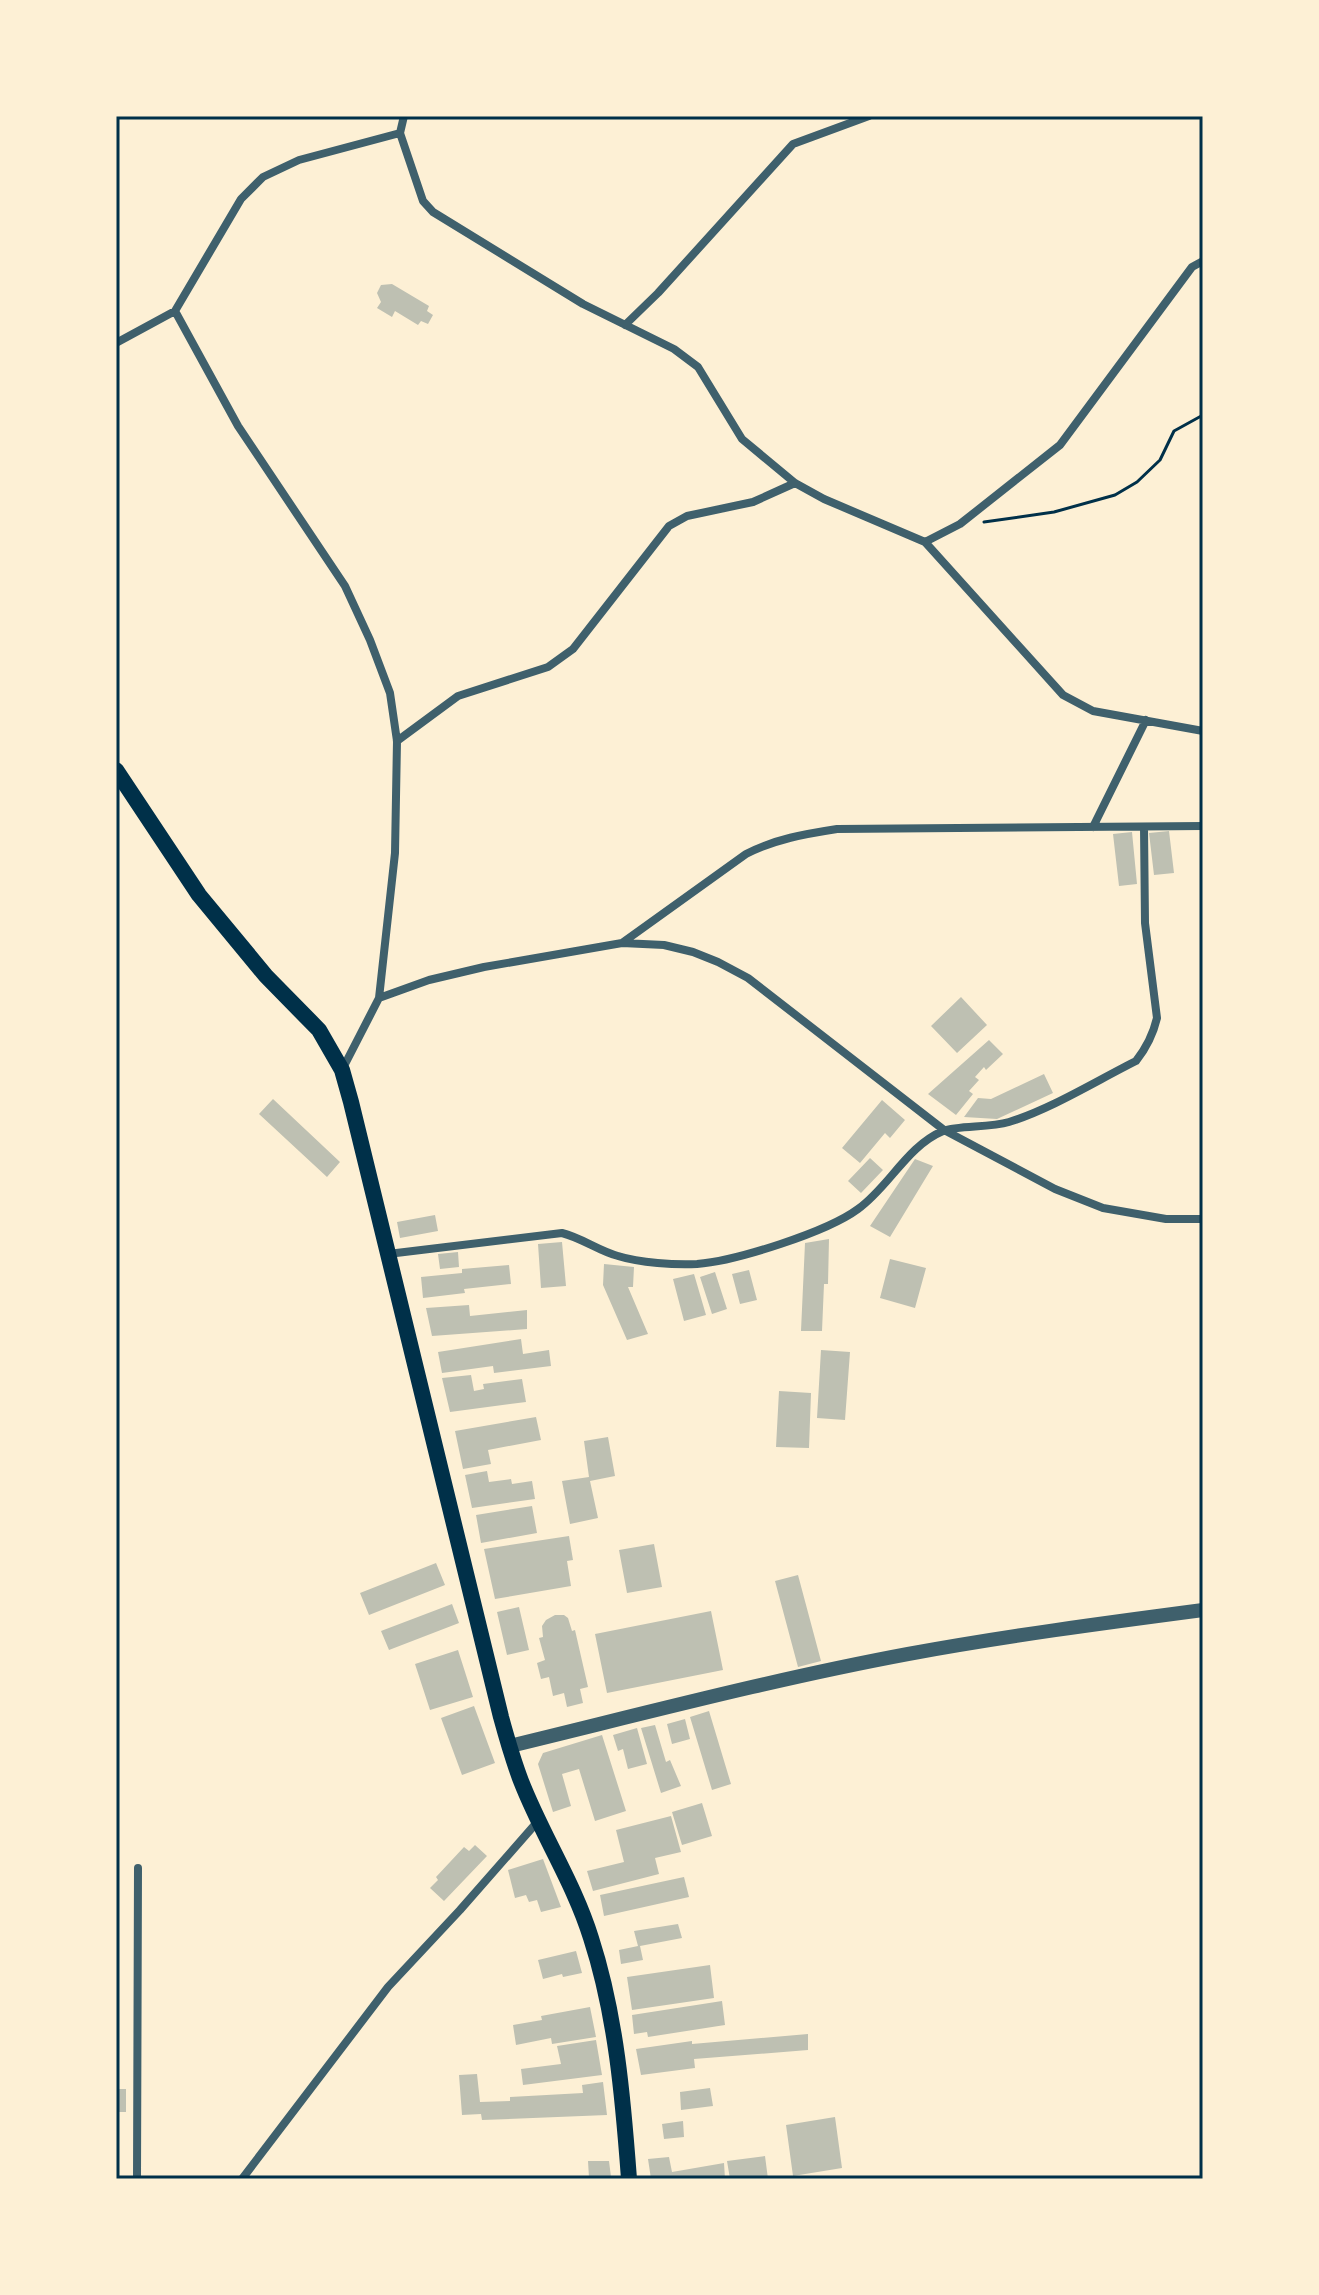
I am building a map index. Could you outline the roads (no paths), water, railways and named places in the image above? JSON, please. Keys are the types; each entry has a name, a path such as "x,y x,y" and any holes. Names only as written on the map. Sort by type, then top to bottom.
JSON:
{"main road":[{"path":"116,770 199,895 266,976 319,1030 342,1070 501,1717 522,1782 576,1898 602,1979 617,2064 629,2179"}],"street":[{"path":"404,116 400,133 423,201 433,212 583,304 674,349 698,367 742,439 795,483 824,499 925,542 1063,695 1093,711 1203,731"},
{"path":"625,325 658,293 793,144 869,116"},
{"path":"116,343 175,311 241,199 263,177 299,160 400,133"},
{"path":"925,542 960,524 1060,445 1192,267 1203,261"},
{"path":"175,311 238,426 345,586 390,693 397,741 395,853 379,998 342,1070"},
{"path":"397,741 458,696 548,667 573,649 669,526 687,516 753,502 795,483"},
{"path":"1093,827 1146,720"},
{"path":"622,943 746,854 793,836 837,829 1203,826"},
{"path":"387,1254 562,1233 628,1258 679,1264 715,1261 802,1236 844,1218 873,1197 898,1168 944,1130 997,1125 1023,1118 1136,1061 1147,1047 1157,1018 1145,923 1144,827"},
{"path":"379,998 429,980 484,967 622,943 664,945 693,952 748,978 944,1130 1055,1189 1103,1208 1166,1219 1203,1219"},
{"path":"510,1746 906,1654 1203,1610"},
{"path":"242,2179 388,1987 540,1819"},
{"path":"137,2179 138,1868"}]}
